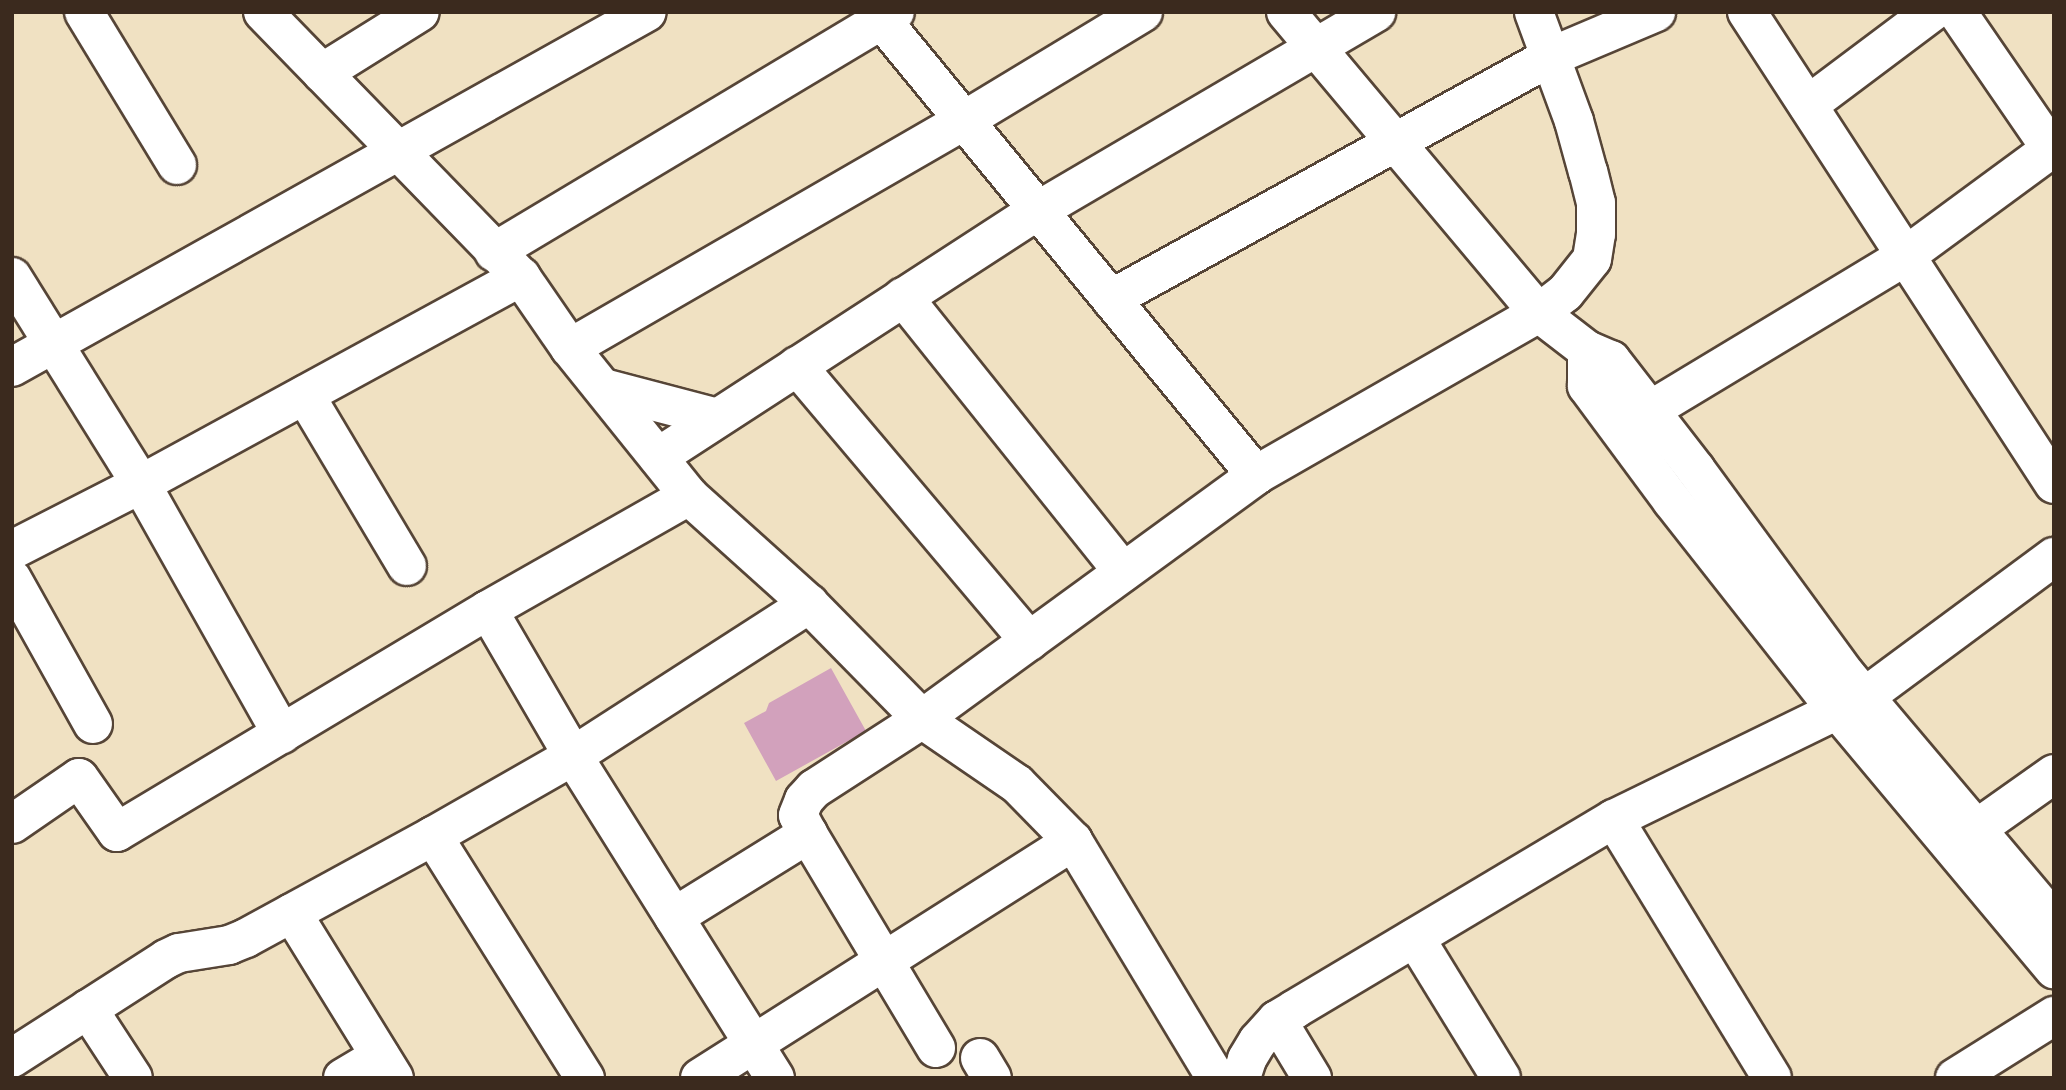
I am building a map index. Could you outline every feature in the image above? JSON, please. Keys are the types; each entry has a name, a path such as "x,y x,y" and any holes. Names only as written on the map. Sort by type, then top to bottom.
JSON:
{"street":[{"path":"84,12 177,164"},
{"path":"263,12 521,277 570,348 689,496 809,604 922,719 1017,785 1073,841 1216,1078"},
{"path":"323,73 420,12"},
{"path":"12,368 647,12"},
{"path":"570,348 965,120 1143,12"},
{"path":"1286,12 1539,313 1587,351 1611,360 1847,676 1852,703 2054,969"},
{"path":"657,457 1039,210 1376,12"},
{"path":"936,1048 808,834 798,815 804,800 814,789 922,719 1256,475 1539,313 1565,293 1592,259 1596,234 1596,203 1552,57 1534,12"},
{"path":"1111,299 1552,57 1656,12"},
{"path":"1747,12 2054,484"},
{"path":"1808,105 1932,12"},
{"path":"1649,411 1904,257 2053,150 1956,12"},
{"path":"494,252 884,15 965,120 1256,475"},
{"path":"12,277 141,484 282,734"},
{"path":"12,550 141,484 521,277"},
{"path":"903,297 1123,572"},
{"path":"1587,351 1587,386 1672,501 1852,703 1975,830 2054,920"},
{"path":"797,366 1029,641"},
{"path":"603,388 717,418"},
{"path":"305,395 407,566"},
{"path":"12,824 79,778 117,832 488,610 689,496"},
{"path":"1241,1078 1247,1059 1258,1041 1277,1020 1614,819 1852,703 2054,557"},
{"path":"12,579 93,724"},
{"path":"17,1061 88,1009 166,959 180,953 229,945 433,836 573,756 809,604"},
{"path":"488,610 573,756 775,1078"},
{"path":"1975,830 2054,774"},
{"path":"1614,819 1772,1078"},
{"path":"674,917 808,834"},
{"path":"433,836 584,1078"},
{"path":"700,1078 1073,841"},
{"path":"292,912 387,1067 343,1078"},
{"path":"1415,938 1501,1078"},
{"path":"88,1009 134,1078"},
{"path":"1955,1078 2054,1016"},
{"path":"1277,1020 1312,1078"}],"building":[{"path":"831,668 866,731 776,781 744,723 766,711 769,703"}]}
